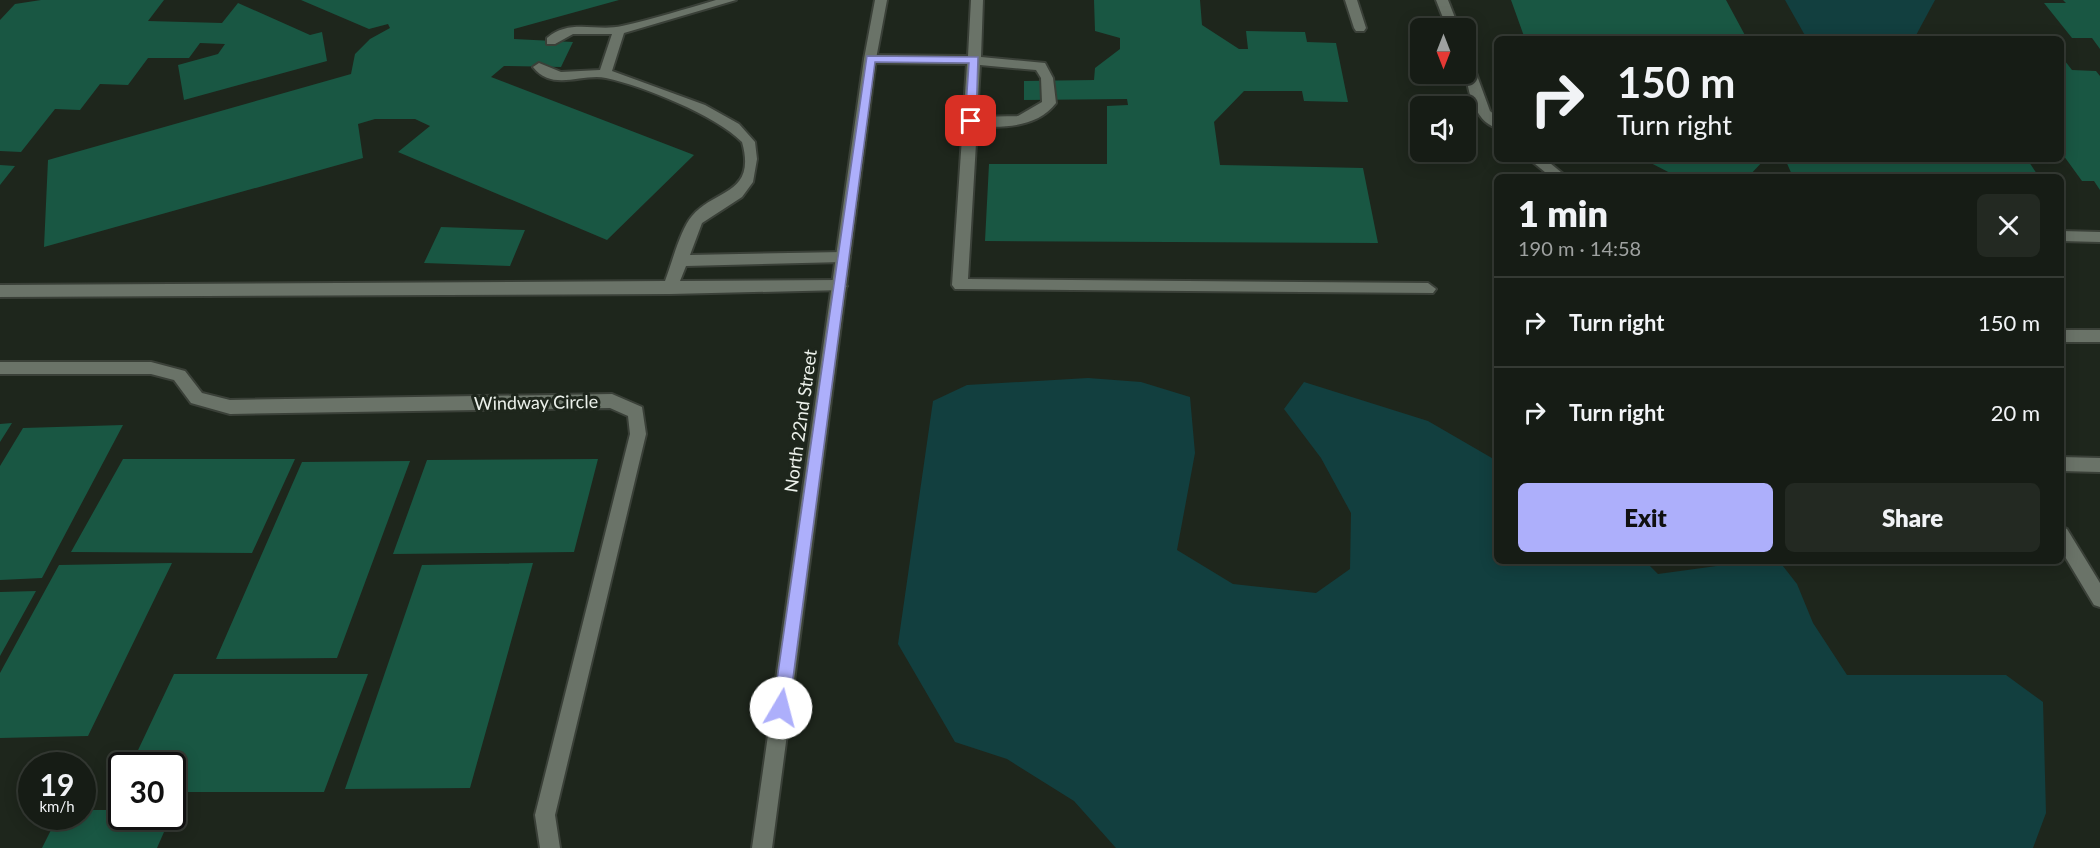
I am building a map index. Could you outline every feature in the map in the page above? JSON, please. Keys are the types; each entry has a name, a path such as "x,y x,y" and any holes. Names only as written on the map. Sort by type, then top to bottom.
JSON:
{"street":[{"path":"551,41 567,32 582,29 619,31 730,0"},
{"name":"North 22nd Street","path":"762,848 870,59 881,0"},
{"path":"977,0 960,285 1428,289"},
{"path":"1351,0 1360,28"},
{"path":"1442,0 1449,18"},
{"path":"605,74 619,31"},
{"path":"870,59 975,60 1040,66 1047,78 1049,103 1027,120 1006,123 971,121"},
{"path":"539,67 544,72 558,76 605,74 706,110 747,138 751,148 746,183 734,195 702,213 696,221 670,288"},
{"path":"1474,84 1484,112 1494,121"},
{"path":"1540,162 1556,174"},
{"path":"2064,236 2100,237"},
{"path":"682,261 843,257"},
{"path":"0,291 839,286"},
{"path":"2064,336 2100,336"},
{"name":"Windway Circle","path":"0,368 151,368 179,375 197,398 230,407 612,401 636,412 638,434 545,815 550,848"},
{"path":"2064,465 2100,465"},
{"path":"2064,539 2100,599"}],"water":[{"path":"1785,0 1935,0 1916,36 1805,36"},
{"path":"1088,378 1141,382 1190,397 1195,453 1177,550 1233,584 1316,593 1350,569 1351,513 1321,458 1284,409 1304,382 1428,421 1494,459 1494,564 1648,564 1658,574 1724,564 1781,564 1797,584 1813,623 1847,675 2006,675 2043,702 2046,813 2033,848 1116,848 1074,801 1007,759 955,742 898,644 933,401 967,385"}],"building":[{"path":"41,0 164,0 148,21 222,23 238,3 310,35 322,32 327,61 184,100 178,65 218,54 225,44 200,43 189,58 148,58 128,85 100,84 80,110 55,109 21,152 0,151 0,20 15,4"},
{"path":"301,0 619,0 514,29 514,39 573,42 561,67 504,66 491,77 694,155 607,240 398,152 430,126 415,119 375,119 358,124 363,158 44,247 48,160 351,74 355,54 370,39 390,28 388,24 369,29"},
{"path":"1094,0 1200,0 1202,25 1239,49 1248,49 1246,31 1305,32 1307,42 1336,43 1348,102 1304,101 1302,91 1244,91 1214,122 1220,165 1363,168 1378,243 985,241 989,164 1107,164 1107,106 1128,105 1127,99 1024,100 1024,81 1094,80 1095,68 1120,49 1120,38 1095,31"},
{"path":"1511,0 1726,0 1745,36 1524,36"},
{"path":"2063,0 2100,0 2100,49 2092,38 2072,38 2044,3 2066,3"},
{"path":"2064,60 2072,70 2096,71 2100,76 2100,190 2094,181 2082,181 2064,156"},
{"path":"1649,162 1762,162 1751,174 1672,174"},
{"path":"1786,162 2029,162 2037,174 1792,174"},
{"path":"0,165 15,166 0,185"},
{"path":"441,227 525,230 510,266 424,263"},
{"path":"12,423 0,442 0,424"},
{"path":"123,425 42,578 0,580 0,466 23,428"},
{"path":"123,459 295,459 252,553 71,552"},
{"path":"598,459 574,552 393,554 427,460"},
{"path":"410,461 337,658 216,659 302,462"},
{"path":"172,563 88,736 0,738 0,673 59,565"},
{"path":"533,563 470,788 345,789 422,565"},
{"path":"36,591 0,656 0,592"},
{"path":"174,674 368,674 324,792 186,792 186,752 137,752"},
{"path":"96,810 108,810 108,830 165,830 157,848 42,848 51,830 96,830"}],"route":[{"path":"781,708 870,59 975,60 971,121"}]}
